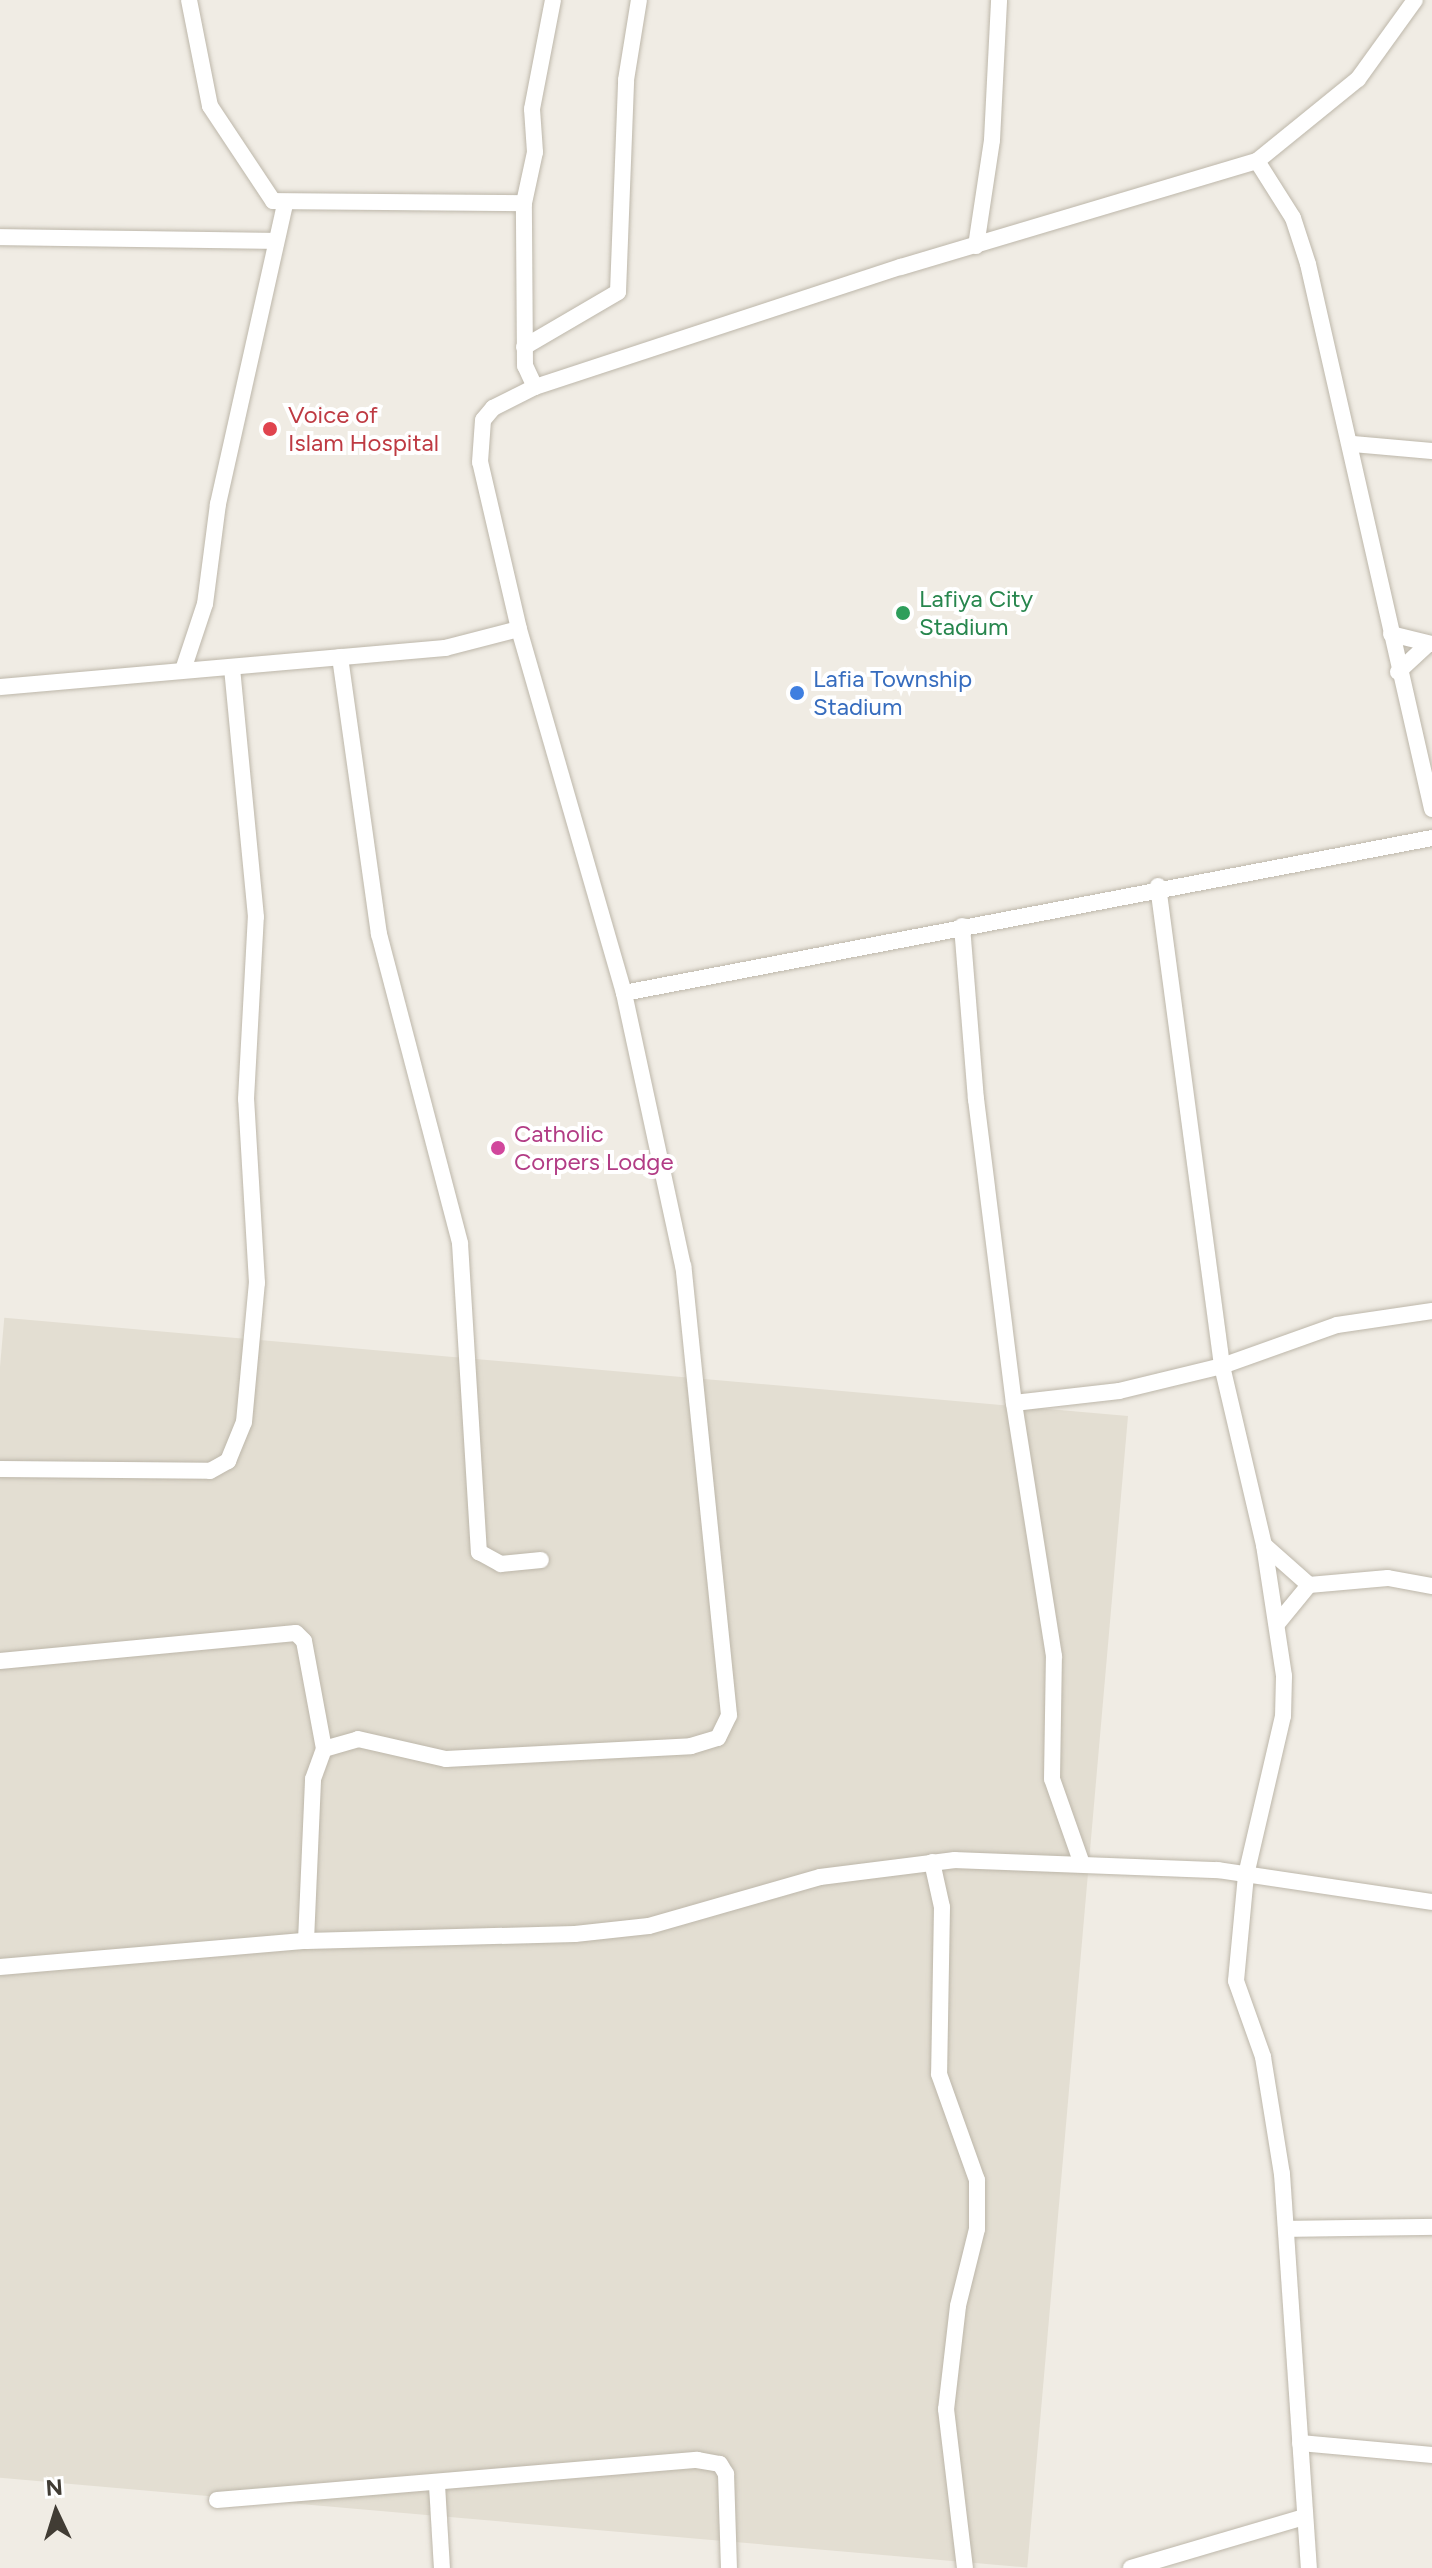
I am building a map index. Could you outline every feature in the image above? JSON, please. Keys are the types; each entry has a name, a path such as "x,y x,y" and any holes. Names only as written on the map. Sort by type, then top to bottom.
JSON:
{"street":[{"path":"189,0 210,106 261,193 285,205 524,203"},
{"path":"535,387 524,347 524,203 535,152 532,109 553,0"},
{"path":"524,347 618,292 626,80 639,0"},
{"path":"976,246 992,140 999,0"},
{"path":"324,1749 358,1739 430,1759 534,1757 691,1746 724,1731 728,1695 683,1266 624,993 519,629 479,439 493,408 535,387 976,246 1257,161 1358,79 1415,0"},
{"path":"1257,161 1293,218 1353,444 1398,672 1432,809"},
{"path":"183,670 205,604 218,504 273,241 285,205"},
{"path":"0,237 273,241"},
{"path":"1353,444 1432,451"},
{"path":"0,687 445,648 519,629"},
{"path":"1391,634 1430,644"},
{"path":"1398,672 1430,644"},
{"path":"340,657 379,934 460,1243 479,1552 501,1564 541,1560"},
{"path":"0,1469 210,1471 228,1461 244,1422 257,1283 246,1099 256,917 232,667"},
{"path":"624,993 1158,886 1432,838"},
{"path":"1158,886 1222,1366 1264,1545 1277,1624 1283,1716 1246,1875 1236,1981 1263,2057 1287,2229 1309,2568"},
{"path":"962,926 976,1099 1014,1403 1054,1656 1052,1779 1082,1864"},
{"path":"1014,1403 1119,1391 1222,1366 1337,1325 1432,1311"},
{"path":"1264,1545 1309,1585"},
{"path":"1277,1624 1309,1585 1388,1578 1432,1586"},
{"path":"0,1661 296,1633 304,1641 324,1749 313,1779 306,1941"},
{"path":"932,1862 942,1907 939,2074 977,2180 977,2229 958,2306 946,2409 965,2568"},
{"path":"0,1967 306,1941 649,1926 820,1877 932,1862 1082,1864 1246,1875 1432,1902"},
{"path":"1287,2229 1432,2227"},
{"path":"1300,2443 1432,2455"},
{"path":"217,2500 437,2485 697,2460 720,2464 729,2568"},
{"path":"437,2485 442,2568"},
{"path":"1131,2568 1304,2517"}],"shaded area":[{"path":"4,1318 1128,1416 1027,2568 0,2478 0,1367"}],"place":[{"name":"Voice of Islam Hospital","path":"270,429"},
{"name":"Lafiya City Stadium","path":"903,613"},
{"name":"Lafia Township Stadium","path":"797,693"},
{"name":"Catholic Corpers Lodge","path":"498,1148"}]}
